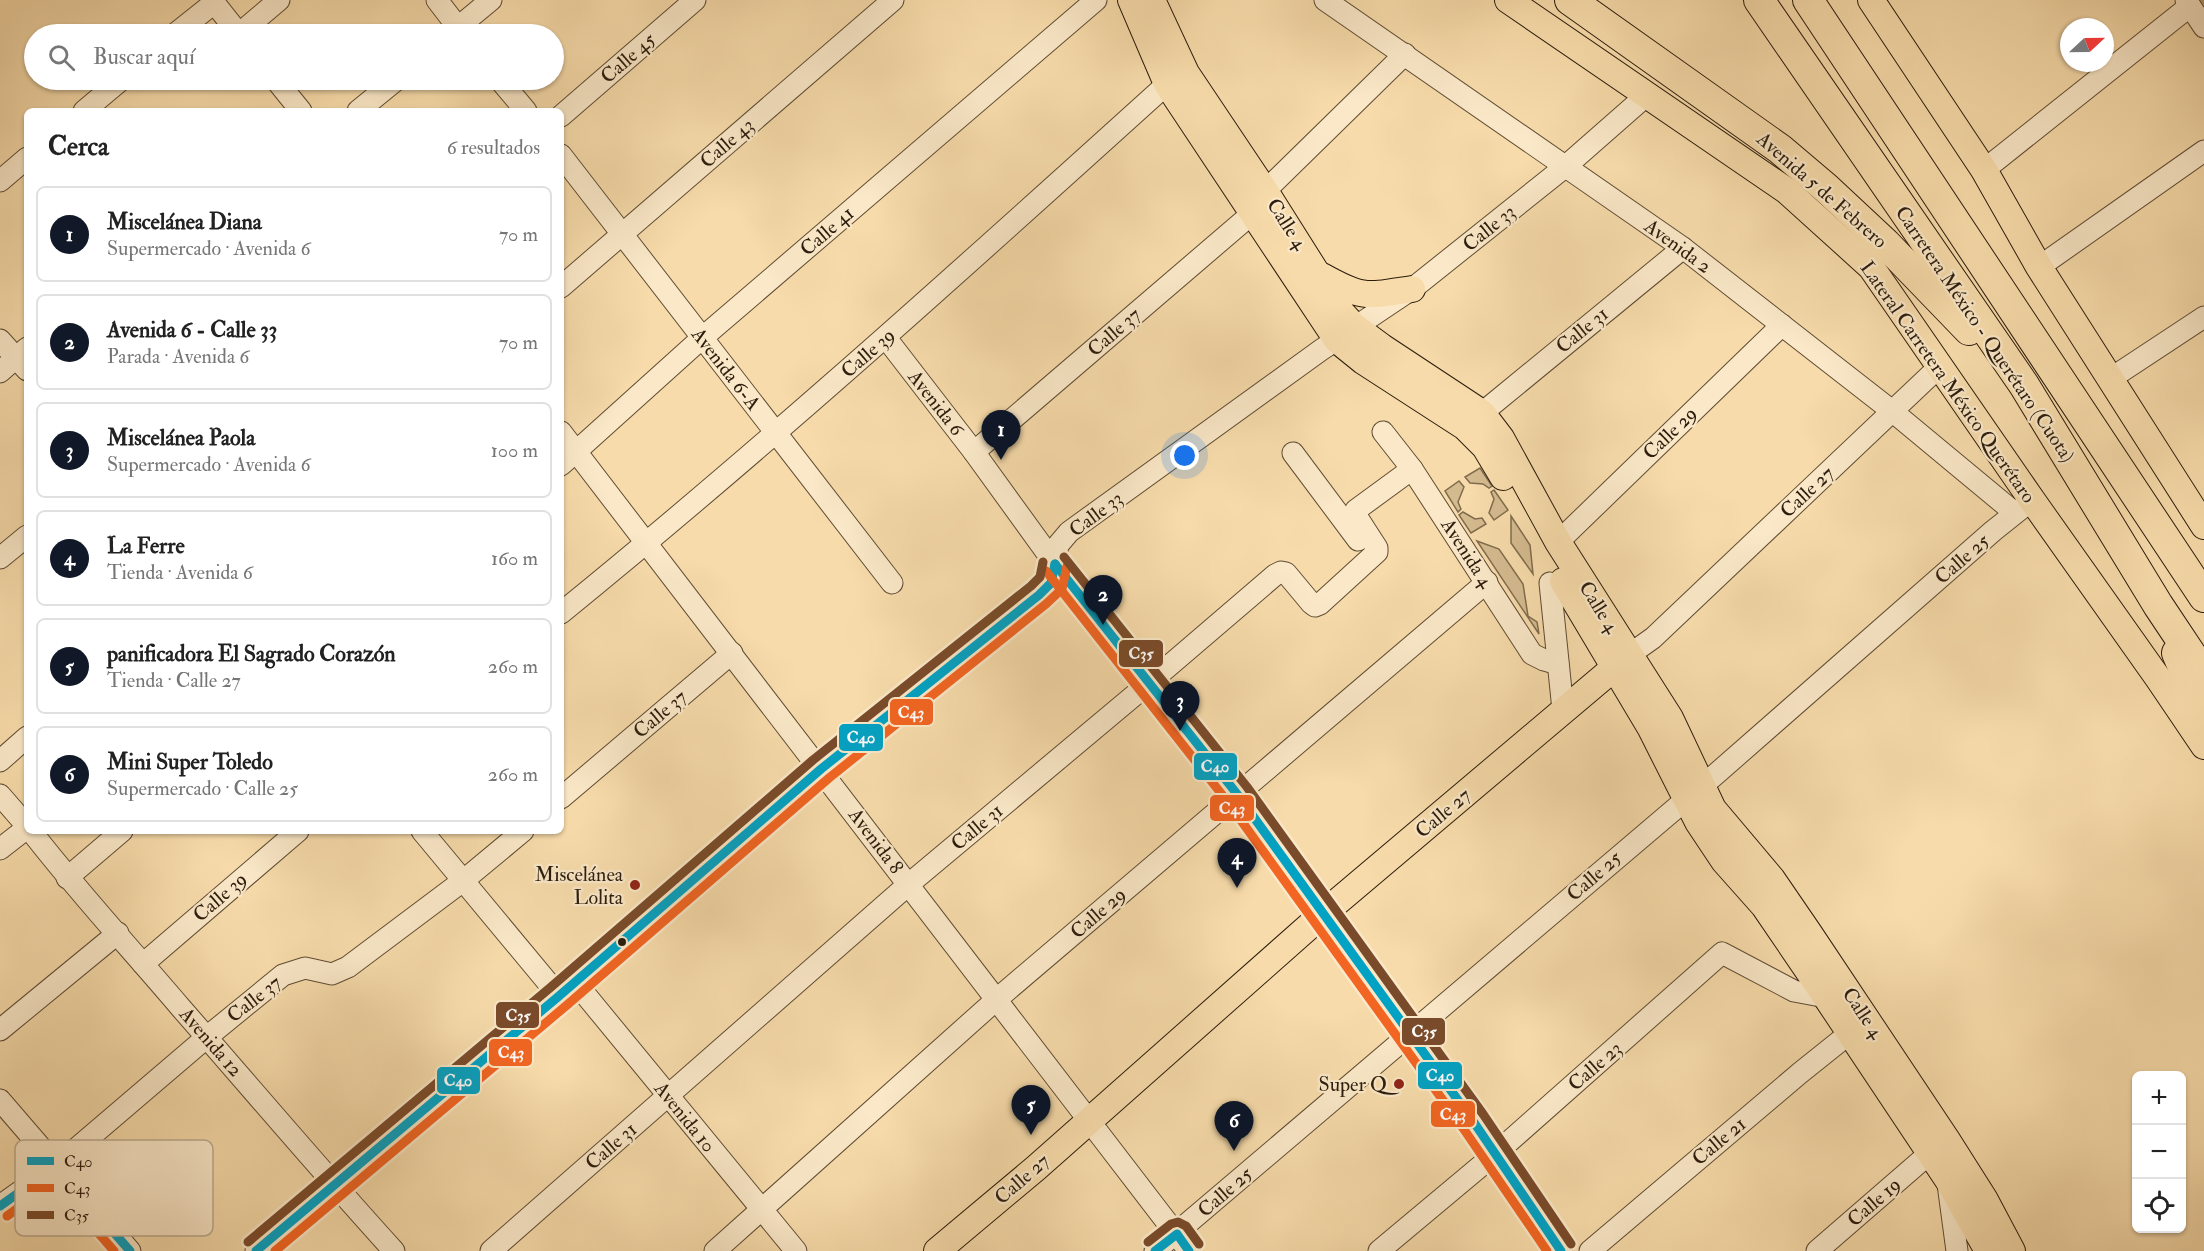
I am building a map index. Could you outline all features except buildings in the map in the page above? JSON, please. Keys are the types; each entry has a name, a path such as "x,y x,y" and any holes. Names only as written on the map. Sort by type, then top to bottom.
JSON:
{"highway":[{"name":"Avenida 5 de Febrero","path":"1570,0 1780,149 1803,168 1886,244 2024,385"},
{"name":"Carretera México - Querétaro (Cuota)","path":"1759,0 2024,385 2158,605 2204,674"},
{"name":"Carretera México - Querétaro (Cuota)","path":"1808,0 2200,590"},
{"path":"2158,605 2204,716"}],"main road":[{"name":"Calle 4","path":"1131,0 1167,84 1319,274 1342,313 1346,334 1482,413 1500,438 1622,661"},
{"name":"Calle 4","path":"1152,0 1186,73 1260,202 1363,362 1465,428 1485,447 1622,661 1670,718 1694,791 1698,822 1724,861 1764,906 1826,997 1948,1180 1988,1251"},
{"name":"Lateral Carretera México Querétaro","path":"1508,0 1787,191 1870,267 1940,366 2023,507 2154,671 2204,746"},
{"path":"1871,0 1984,170 2038,267 2204,526"},
{"path":"1319,274 1349,291 1367,296 1412,289"},
{"name":"Calle 27","path":"937,1251 1090,1120 1324,913 1622,661"},
{"name":"Calle 4","path":"1694,791 1713,809 1778,888 1947,1140 1985,1200 2012,1251"}],"street":[{"path":"251,24 279,0"},
{"path":"437,0 452,24"},
{"path":"465,24 490,0"},
{"name":"Calle 45","path":"564,113 695,0"},
{"name":"Calle 43","path":"564,284 893,0"},
{"name":"Calle 41","path":"569,458 702,338 1096,0"},
{"name":"Avenida 2","path":"1325,0 1683,248 1892,411 2023,507"},
{"path":"187,24 213,1 231,24"},
{"path":"1984,170 2188,3 2204,27"},
{"name":"Calle 37","path":"974,452 1260,202 1405,54"},
{"name":"Calle 39","path":"564,611 776,434 886,338 1167,84"},
{"path":"88,108 109,90"},
{"path":"283,90 296,108"},
{"path":"362,108 384,90"},
{"path":"508,90 523,108"},
{"name":"Calle 33","path":"256,1251 559,996 821,769 1039,595 1050,583 1058,545 1069,531 1412,289 1566,166 1648,94"},
{"path":"2038,267 2204,151"},
{"name":"Avenida 6-A","path":"564,159 892,583"},
{"path":"0,181 24,161"},
{"name":"Calle 31","path":"1482,413 1683,248"},
{"path":"2110,379 2204,316"},
{"name":"Calle 29","path":"1558,542 1782,325"},
{"name":"Avenida 6","path":"886,338 974,452 1054,564 1237,794 1411,1033 1561,1251"},
{"path":"0,340 17,362"},
{"name":"Calle 27","path":"1622,661 1653,638 1940,366"},
{"name":"Avenida 4","path":"1383,432 1412,469 1532,654 1558,664"},
{"name":"Avenida 8","path":"564,442 569,458 647,543 1189,1251"},
{"path":"1293,453 1371,558 1376,554 1377,548 1357,517 1356,510 1412,469"},
{"name":"Calle 25","path":"1155,1251 2023,507"},
{"path":"0,558 24,538"},
{"name":"Calle 31","path":"491,1251 909,884 1278,573 1286,573 1315,606 1371,558"},
{"name":"Calle 29","path":"715,1251 997,999 1487,582"},
{"path":"1550,583 1563,710"},
{"name":"Calle 37","path":"564,795 732,653"},
{"path":"0,761 24,740"},
{"path":"0,795 24,823"},
{"path":"0,849 24,829"},
{"name":"Avenida 12","path":"33,834 67,878 118,933 333,1185 394,1251"},
{"path":"67,878 118,834"},
{"name":"Calle 39","path":"143,964 295,834"},
{"path":"425,834 559,996"},
{"name":"Calle 37","path":"86,1140 284,975 305,968 332,974 348,967 464,880 518,834"},
{"path":"0,1030 118,933"},
{"name":"Calle 23","path":"1379,1251 1495,1154 1722,953 1794,991 1826,997"},
{"name":"Avenida 10","path":"575,982 796,1251"},
{"name":"Calle 21","path":"1590,1251 1850,1033"},
{"path":"0,1100 34,1140"},
{"name":"Calle 19","path":"1817,1251 1929,1153"},
{"path":"1948,1180 1957,1251"},
{"name":"Calle 37","path":"0,1206 15,1195"},
{"path":"117,1236 130,1251"}],"shaded area":[{"path":"1480,468 1492,486 1489,488 1483,484 1470,483 1465,477"},
{"path":"1459,481 1464,487 1458,502 1461,509 1458,512 1445,491"},
{"path":"1494,490 1508,510 1494,520 1489,513 1494,499 1491,492"},
{"path":"1463,512 1475,519 1482,518 1486,524 1471,533 1459,515"},
{"path":"1511,516 1530,545 1533,574 1511,543"},
{"path":"1477,541 1499,549 1523,584 1528,616 1537,622 1539,634"}],"transit line":[{"name":"C35","path":"1064,557 1247,787 1483,1114 1571,1244"},
{"name":"C35","path":"248,1242 551,987 813,760 1031,586 1040,577 1043,562"},
{"name":"C40","path":"1055,564 1237,794 1473,1121 1561,1251"},
{"name":"C40","path":"256,1251 559,996 821,769 1039,595 1051,583 1055,564"},
{"name":"C43","path":"275,1251 567,1005 829,778 1046,604 1062,589 1067,566"},
{"name":"C43","path":"1046,571 1227,801 1463,1128 1547,1251"},
{"name":"C40","path":"0,1206 15,1195"},
{"name":"C43","path":"7,1216 15,1210"},
{"name":"C35","path":"1148,1242 1171,1224 1178,1222 1186,1226 1199,1244"},
{"name":"C40","path":"1155,1251 1177,1234 1189,1251"},
{"name":"C43","path":"101,1236 114,1251"},
{"name":"C40","path":"117,1236 130,1251"}],"place":[{"name":"Miscelánea Diana","path":"1001,460"},
{"name":"Avenida 6 - Calle 33","path":"1103,625"},
{"name":"Miscelánea Paola","path":"1180,731"},
{"name":"Miscelánea Lolita","path":"635,885"},
{"name":"La Ferre","path":"1237,888"},
{"name":"Super Q","path":"1399,1084"},
{"name":"panificadora El Sagrado Corazón","path":"1031,1135"},
{"name":"Mini Super Toledo","path":"1234,1151"}]}
